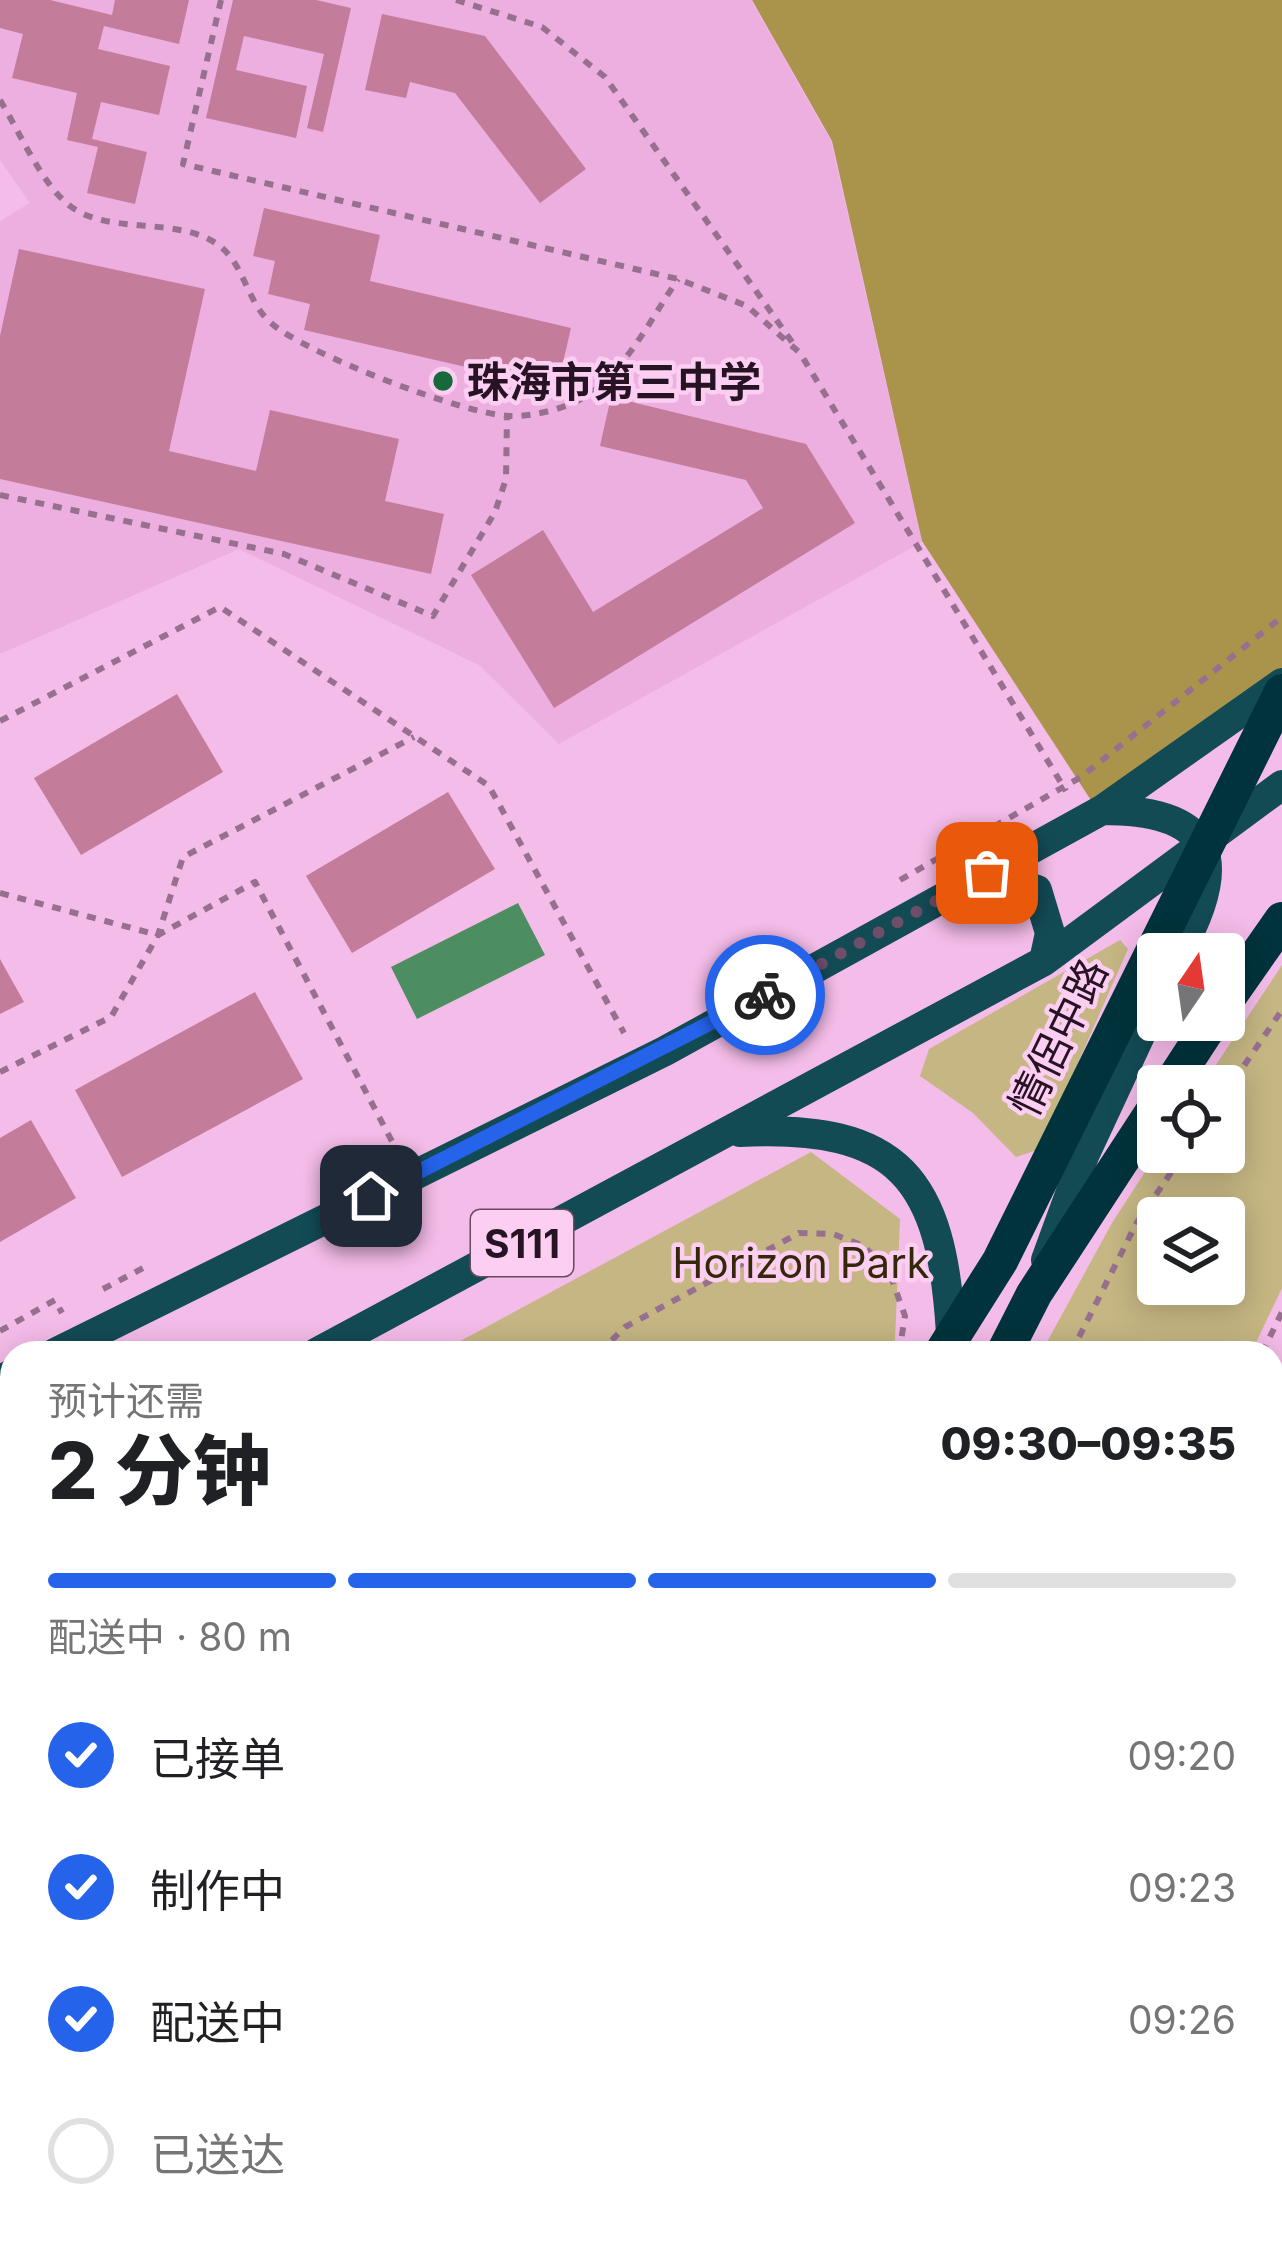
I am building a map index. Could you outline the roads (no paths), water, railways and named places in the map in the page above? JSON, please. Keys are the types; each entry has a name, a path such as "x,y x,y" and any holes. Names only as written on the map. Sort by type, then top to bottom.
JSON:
{"highway":[{"name":"情侶中路","path":"947,1341 1000,1261 1202,845 1282,692"},
{"path":"1245,973 1282,920"},
{"path":"1010,1341 1034,1294 1137,1136"}],"main road":[{"name":"S111","path":"79,1341 640,1063 1094,814 1282,683"},
{"name":"S111","path":"338,1341 1044,961 1282,785"},
{"path":"1094,814 1160,815 1184,825 1202,845 1210,884 1190,933"},
{"path":"987,873 1011,876 1037,890 1048,911 1044,961"},
{"path":"1034,1294 1084,1156 1138,1041"},
{"path":"728,1133 806,1129 839,1134 897,1167 922,1196 936,1232 947,1272 946,1341"}],"place":[{"name":"珠海市第三中学","path":"443,381"}],"park label":[{"name":"Horizon Park","path":"801,1262"}]}
